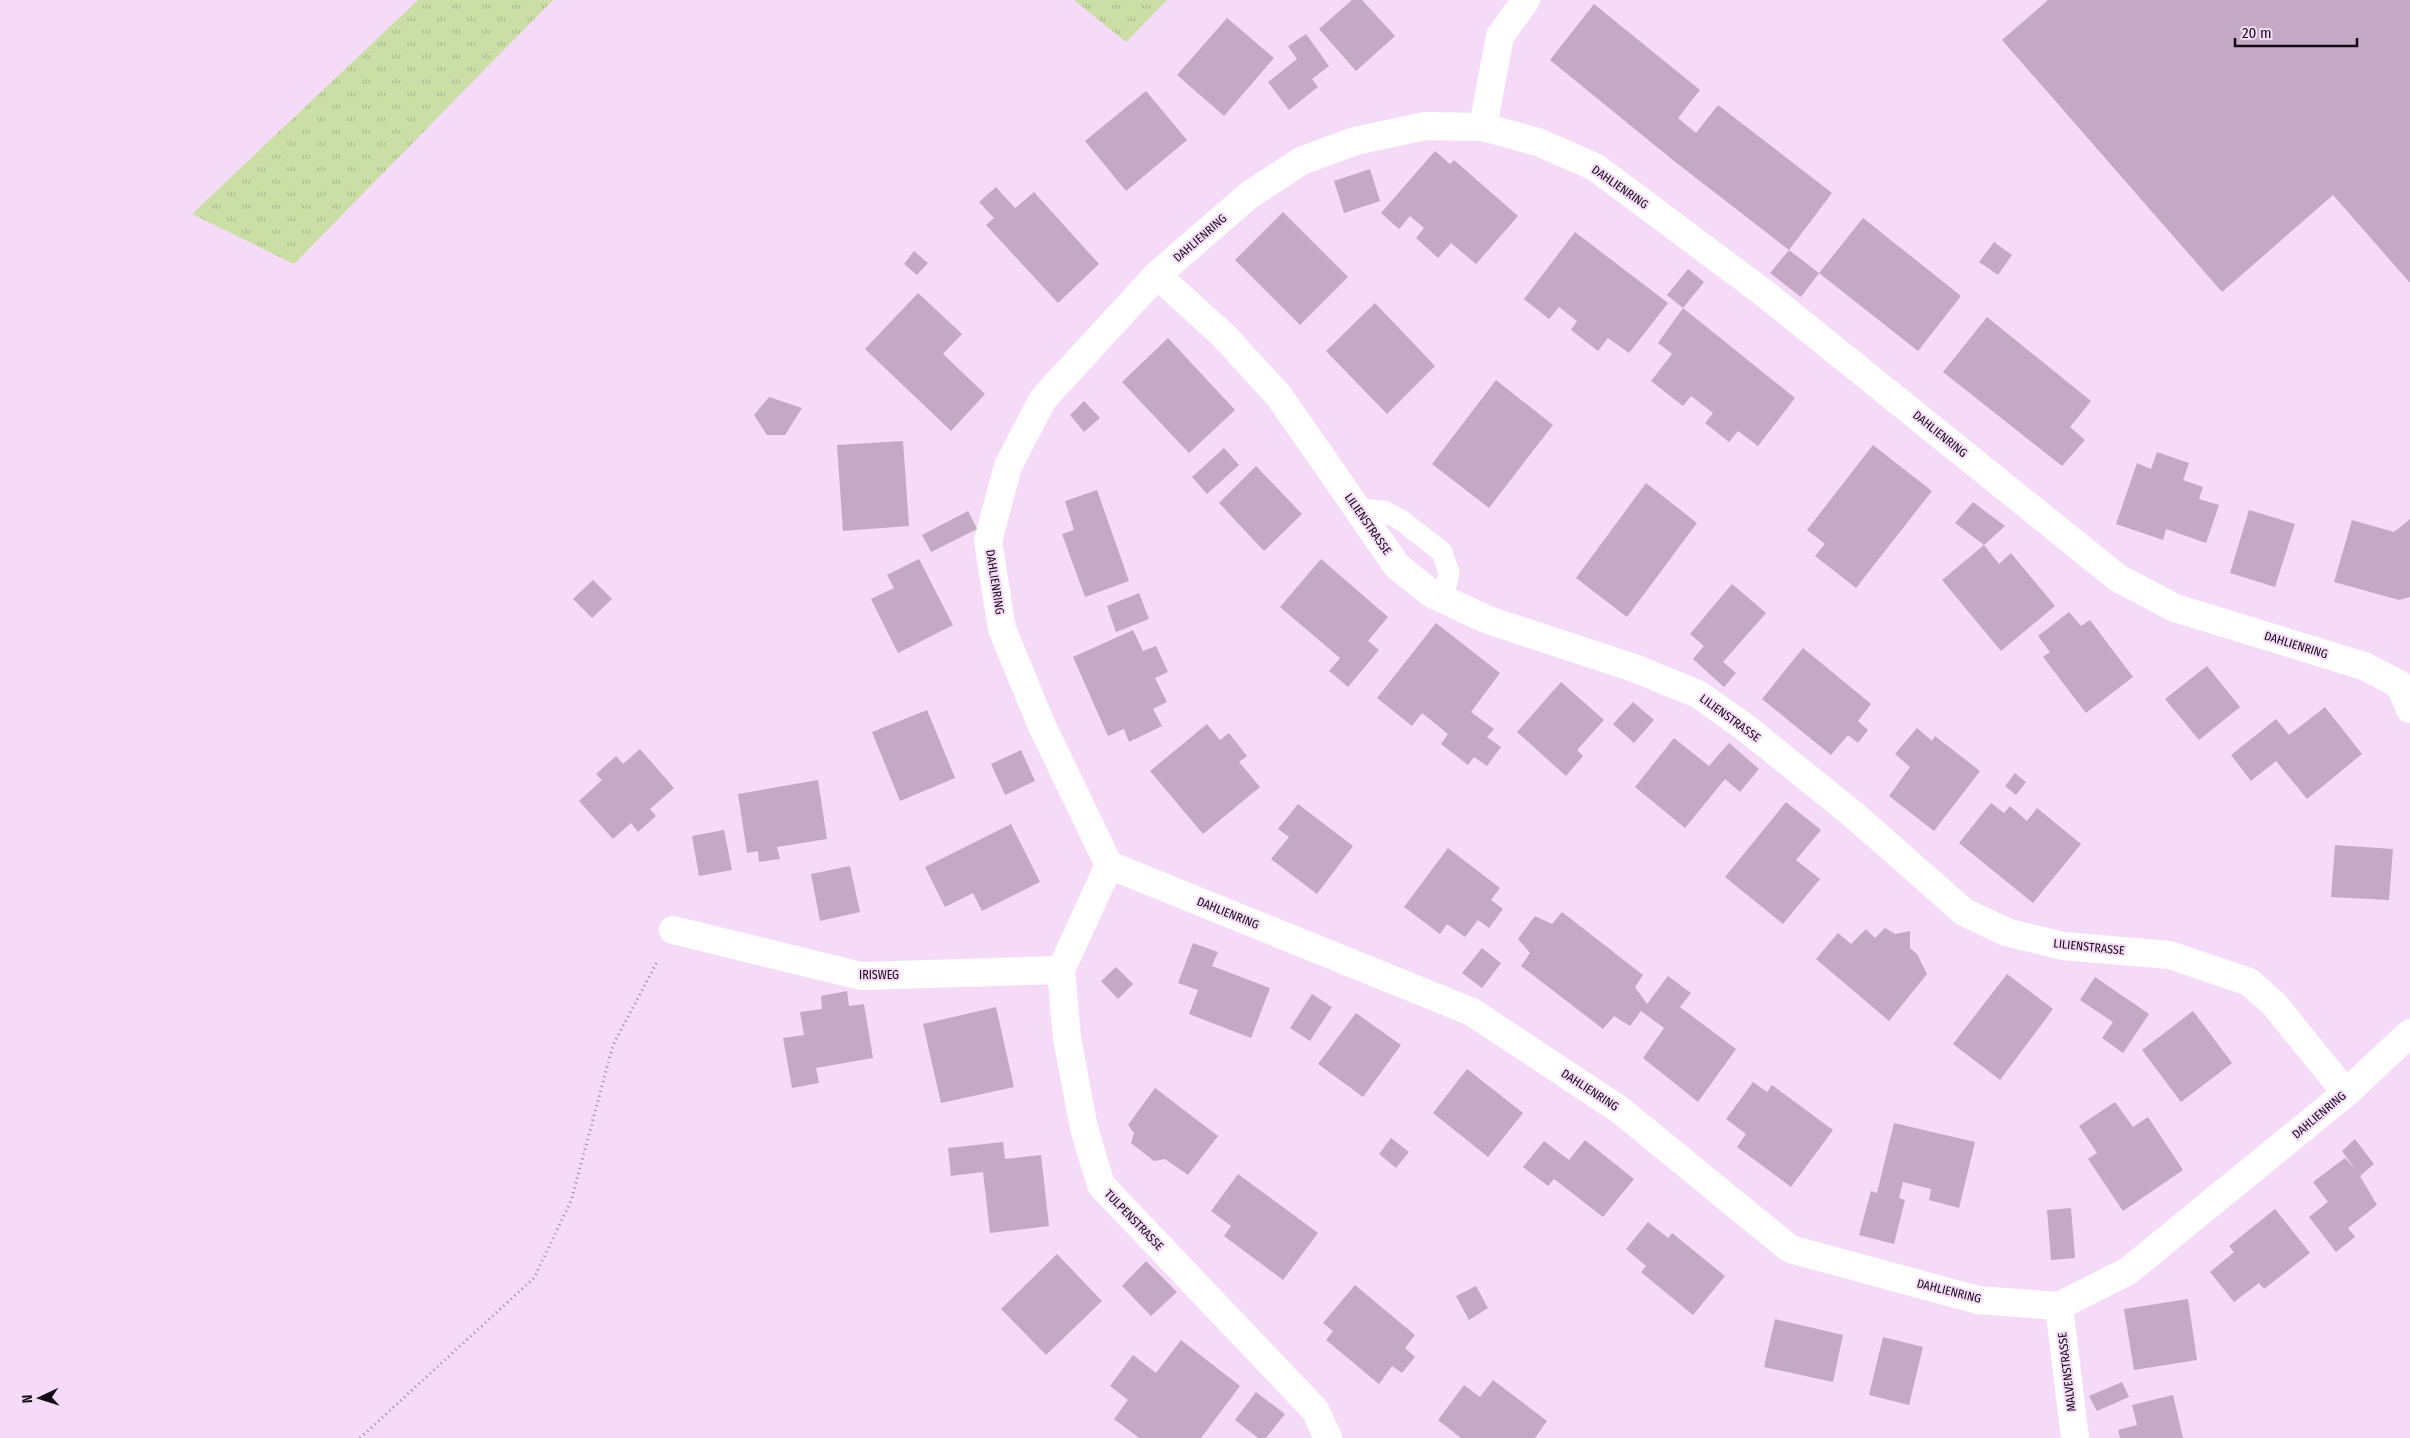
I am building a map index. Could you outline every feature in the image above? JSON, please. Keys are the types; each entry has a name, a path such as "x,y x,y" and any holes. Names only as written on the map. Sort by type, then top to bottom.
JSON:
{"street":[{"path":"1484,127 1500,36 1526,0"},
{"name":"DAHLIENRING","path":"2410,709 2405,680 2175,608 2118,578 1764,293 1595,167 1538,142 1484,127 1425,126 1355,141 1301,161 1248,196 1157,276 1043,399 1008,466 988,541 1002,629 1042,726 1109,865 1472,1012 1620,1110 1790,1249 1978,1300 2059,1306 2128,1271 2346,1093 2410,1033"},
{"name":"LILIENSTRASSE","path":"1157,276 1224,335 1279,396 1397,566 1432,594 1488,620 1634,668 1698,694 1746,728 1855,816 1964,912 2006,932 2064,946 2170,955 2248,982 2274,1004 2346,1093"},
{"path":"1061,970 1109,865"},
{"name":"IRISWEG","path":"673,930 861,976 1061,970"},
{"name":"TULPENSTRASSE","path":"1061,970 1068,1038 1084,1128 1101,1185 1315,1410 1328,1438"},
{"name":"MALVENSTRASSE","path":"2059,1306 2075,1438"}],"lane":[{"path":"1358,509 1384,511 1392,515 1424,536 1442,552 1449,572 1443,599"}],"path":[{"path":"360,1438 534,1278 571,1201 614,1045 673,930"}],"green space":[{"path":"418,0 553,0 294,264 192,214"},
{"path":"1074,0 1167,0 1126,42"}],"building":[{"path":"1352,0 1362,0 1395,36 1356,71 1319,29"},
{"path":"2048,0 2410,0 2410,283 2333,195 2222,292 2002,40"},
{"path":"1594,4 1700,90 1678,118 1696,133 1718,105 1832,193 1789,250 1674,161 1550,60"},
{"path":"1227,18 1274,58 1224,116 1177,75"},
{"path":"1306,34 1329,66 1312,79 1318,87 1289,110 1268,82 1297,59 1288,46"},
{"path":"1146,91 1187,140 1126,191 1085,141"},
{"path":"1435,151 1450,164 1454,160 1518,216 1476,264 1451,243 1438,258 1416,238 1424,228 1410,216 1399,229 1381,213"},
{"path":"1370,169 1380,201 1344,213 1334,181"},
{"path":"996,187 1015,208 1034,192 1099,264 1058,303 986,225 994,218 979,202"},
{"path":"1283,212 1348,277 1300,325 1235,260"},
{"path":"1863,218 1961,296 1918,351 1819,273"},
{"path":"1575,232 1668,303 1629,353 1608,338 1598,351 1571,330 1577,321 1559,307 1549,319 1524,299"},
{"path":"1994,242 2012,255 1998,275 1979,262"},
{"path":"1789,250 1819,273 1801,297 1770,273"},
{"path":"914,251 928,263 917,275 904,264"},
{"path":"1688,269 1704,282 1683,308 1667,295"},
{"path":"918,293 962,334 943,354 985,394 951,431 865,349"},
{"path":"1375,303 1435,366 1387,414 1326,351"},
{"path":"1683,308 1795,398 1758,446 1738,431 1729,442 1705,423 1713,413 1691,396 1683,406 1651,381 1672,354 1658,343"},
{"path":"1987,317 2091,401 2070,427 2085,440 2062,466 1943,372"},
{"path":"1168,338 1235,410 1189,453 1122,382"},
{"path":"1496,380 1553,425 1489,508 1432,464"},
{"path":"769,397 802,408 785,435 767,435 754,415"},
{"path":"1084,401 1100,418 1084,432 1070,415"},
{"path":"903,441 909,526 843,531 837,445"},
{"path":"1873,445 1932,491 1856,588 1815,556 1825,544 1807,530"},
{"path":"1224,448 1239,465 1207,494 1192,477"},
{"path":"2157,452 2189,463 2183,480 2203,487 2199,499 2219,505 2206,543 2166,529 2163,540 2116,524 2137,463 2151,469"},
{"path":"1256,466 1302,514 1264,551 1219,503"},
{"path":"1646,483 1697,523 1627,617 1576,578"},
{"path":"1097,490 1129,581 1085,597 1062,534 1074,530 1065,501"},
{"path":"1973,502 2005,526 1984,545 1955,523"},
{"path":"2249,510 2295,524 2275,587 2230,573"},
{"path":"968,511 977,529 931,552 922,535"},
{"path":"2410,519 2410,597 2399,600 2334,582 2352,520 2394,532"},
{"path":"1984,545 1999,564 2011,553 2055,606 2001,651 1942,580"},
{"path":"919,559 953,625 898,653 871,599 894,588 887,575"},
{"path":"1321,559 1388,617 1368,641 1379,650 1348,687 1329,671 1340,658 1280,607"},
{"path":"593,580 612,599 592,618 573,599"},
{"path":"1732,584 1766,613 1723,662 1736,673 1724,687 1693,659 1704,646 1690,634"},
{"path":"1139,593 1149,619 1116,632 1107,606"},
{"path":"2069,612 2081,626 2090,620 2133,677 2086,713 2043,657 2050,652 2038,636"},
{"path":"1436,623 1500,673 1471,712 1494,729 1487,737 1501,747 1487,766 1474,757 1468,765 1441,744 1448,734 1422,713 1412,726 1377,698"},
{"path":"1133,630 1143,651 1156,646 1168,672 1155,678 1167,702 1153,709 1162,726 1129,742 1124,729 1108,736 1073,657"},
{"path":"1803,648 1871,704 1858,721 1868,730 1858,743 1848,735 1831,755 1762,699"},
{"path":"2207,666 2240,707 2199,740 2165,699"},
{"path":"1561,682 1604,720 1577,750 1583,756 1566,776 1517,732"},
{"path":"1633,702 1654,720 1634,743 1613,724"},
{"path":"2325,707 2362,754 2307,799 2276,761 2251,781 2231,755 2276,719 2289,735"},
{"path":"927,710 955,778 900,801 872,732"},
{"path":"1207,724 1220,740 1229,733 1247,756 1239,762 1260,787 1203,834 1150,771"},
{"path":"1917,728 1932,741 1935,736 1980,771 1934,831 1889,796 1910,767 1895,754"},
{"path":"1674,738 1709,766 1729,743 1759,769 1740,792 1725,779 1685,828 1635,787"},
{"path":"640,749 674,788 650,809 656,816 638,832 631,823 613,839 579,801 602,780 596,774 616,756 623,764"},
{"path":"1021,750 1035,781 1005,795 991,764"},
{"path":"2015,773 2026,782 2016,795 2005,786"},
{"path":"818,780 827,839 777,847 780,859 759,862 758,851 747,853 738,794"},
{"path":"1786,802 1821,830 1796,860 1820,879 1783,924 1725,877"},
{"path":"1991,803 2004,813 2010,806 2027,821 2037,808 2081,844 2033,903 1959,843"},
{"path":"1298,804 1353,846 1317,894 1271,859 1289,837 1278,829"},
{"path":"1011,824 1040,882 982,911 973,893 945,907 925,867"},
{"path":"724,830 732,870 699,876 692,836"},
{"path":"2335,845 2393,849 2389,900 2331,897"},
{"path":"1448,848 1500,888 1491,900 1503,909 1489,928 1478,920 1465,937 1447,924 1440,934 1404,907"},
{"path":"850,866 860,912 820,921 811,874"},
{"path":"1562,912 1643,975 1635,987 1647,1004 1668,976 1691,993 1680,1007 1736,1049 1698,1102 1643,1058 1664,1028 1641,1011 1630,1026 1614,1016 1603,1029 1521,966 1530,953 1518,939 1535,916 1552,924"},
{"path":"1885,928 1895,934 1910,931 1910,948 1917,954 1927,974 1889,1021 1816,959 1838,933 1851,944 1866,929 1875,938"},
{"path":"1193,943 1218,952 1212,966 1270,988 1251,1038 1189,1014 1198,990 1178,983"},
{"path":"1482,948 1501,963 1482,988 1462,973"},
{"path":"1116,967 1133,984 1118,999 1101,981"},
{"path":"2007,974 2053,1009 2000,1080 1953,1044"},
{"path":"2095,977 2149,1014 2123,1053 2102,1038 2113,1022 2080,1000"},
{"path":"847,991 849,1006 864,1004 873,1058 816,1068 819,1083 792,1088 783,1038 804,1035 800,1012 822,1009 821,996"},
{"path":"1312,994 1332,1007 1310,1041 1290,1028"},
{"path":"996,1007 1014,1087 941,1103 923,1024"},
{"path":"2193,1011 2232,1063 2181,1102 2142,1050"},
{"path":"1356,1013 1401,1045 1363,1097 1318,1064"},
{"path":"1467,1069 1523,1113 1488,1157 1433,1113"},
{"path":"1753,1082 1767,1092 1772,1085 1833,1130 1791,1187 1737,1147 1746,1134 1726,1119"},
{"path":"1155,1088 1218,1136 1188,1175 1165,1159 1154,1161 1131,1143 1134,1133 1128,1125"},
{"path":"2115,1102 2133,1127 2148,1117 2183,1170 2123,1211 2088,1159 2097,1153 2079,1126"},
{"path":"1894,1123 1975,1142 1959,1208 1929,1200 1931,1189 1903,1182 1899,1198 1905,1200 1894,1244 1859,1235 1871,1191 1877,1193"},
{"path":"1391,1138 1409,1152 1396,1168 1379,1154"},
{"path":"2355,1139 2374,1164 2360,1176 2377,1205 2348,1228 2355,1237 2336,1252 2309,1217 2328,1202 2313,1182 2345,1158 2355,1169 2342,1151"},
{"path":"1585,1140 1634,1179 1603,1217 1554,1179 1548,1186 1523,1167 1544,1141 1569,1160"},
{"path":"1003,1142 1005,1159 1041,1155 1049,1226 990,1233 983,1172 951,1176 948,1148"},
{"path":"1238,1174 1318,1233 1283,1280 1224,1236 1231,1226 1211,1211"},
{"path":"2071,1208 2075,1258 2051,1260 2047,1210"},
{"path":"2275,1209 2310,1253 2264,1289 2259,1283 2234,1302 2210,1272 2234,1252 2229,1246"},
{"path":"1648,1222 1668,1238 1672,1233 1725,1276 1693,1315 1641,1272 1646,1266 1626,1249"},
{"path":"1057,1254 1102,1301 1046,1355 1001,1309"},
{"path":"1146,1261 1177,1292 1151,1316 1122,1286"},
{"path":"1355,1285 1415,1335 1405,1348 1415,1357 1402,1373 1392,1366 1379,1384 1326,1340 1333,1331 1323,1323"},
{"path":"1476,1286 1488,1308 1469,1320 1456,1296"},
{"path":"2188,1299 2197,1360 2134,1370 2124,1309"},
{"path":"1775,1319 1843,1335 1833,1382 1764,1367"},
{"path":"1883,1337 1923,1347 1909,1405 1869,1395"},
{"path":"1181,1340 1240,1386 1201,1438 1139,1438 1114,1419 1128,1400 1110,1386 1133,1355 1156,1373"},
{"path":"1493,1380 1547,1421 1535,1438 1461,1438 1438,1420 1464,1385 1480,1397"},
{"path":"2122,1382 2129,1397 2097,1411 2089,1396"},
{"path":"1256,1392 1285,1414 1266,1438 1258,1438 1235,1420"},
{"path":"2173,1395 2183,1438 2120,1438 2118,1430 2137,1425 2132,1405"}]}
